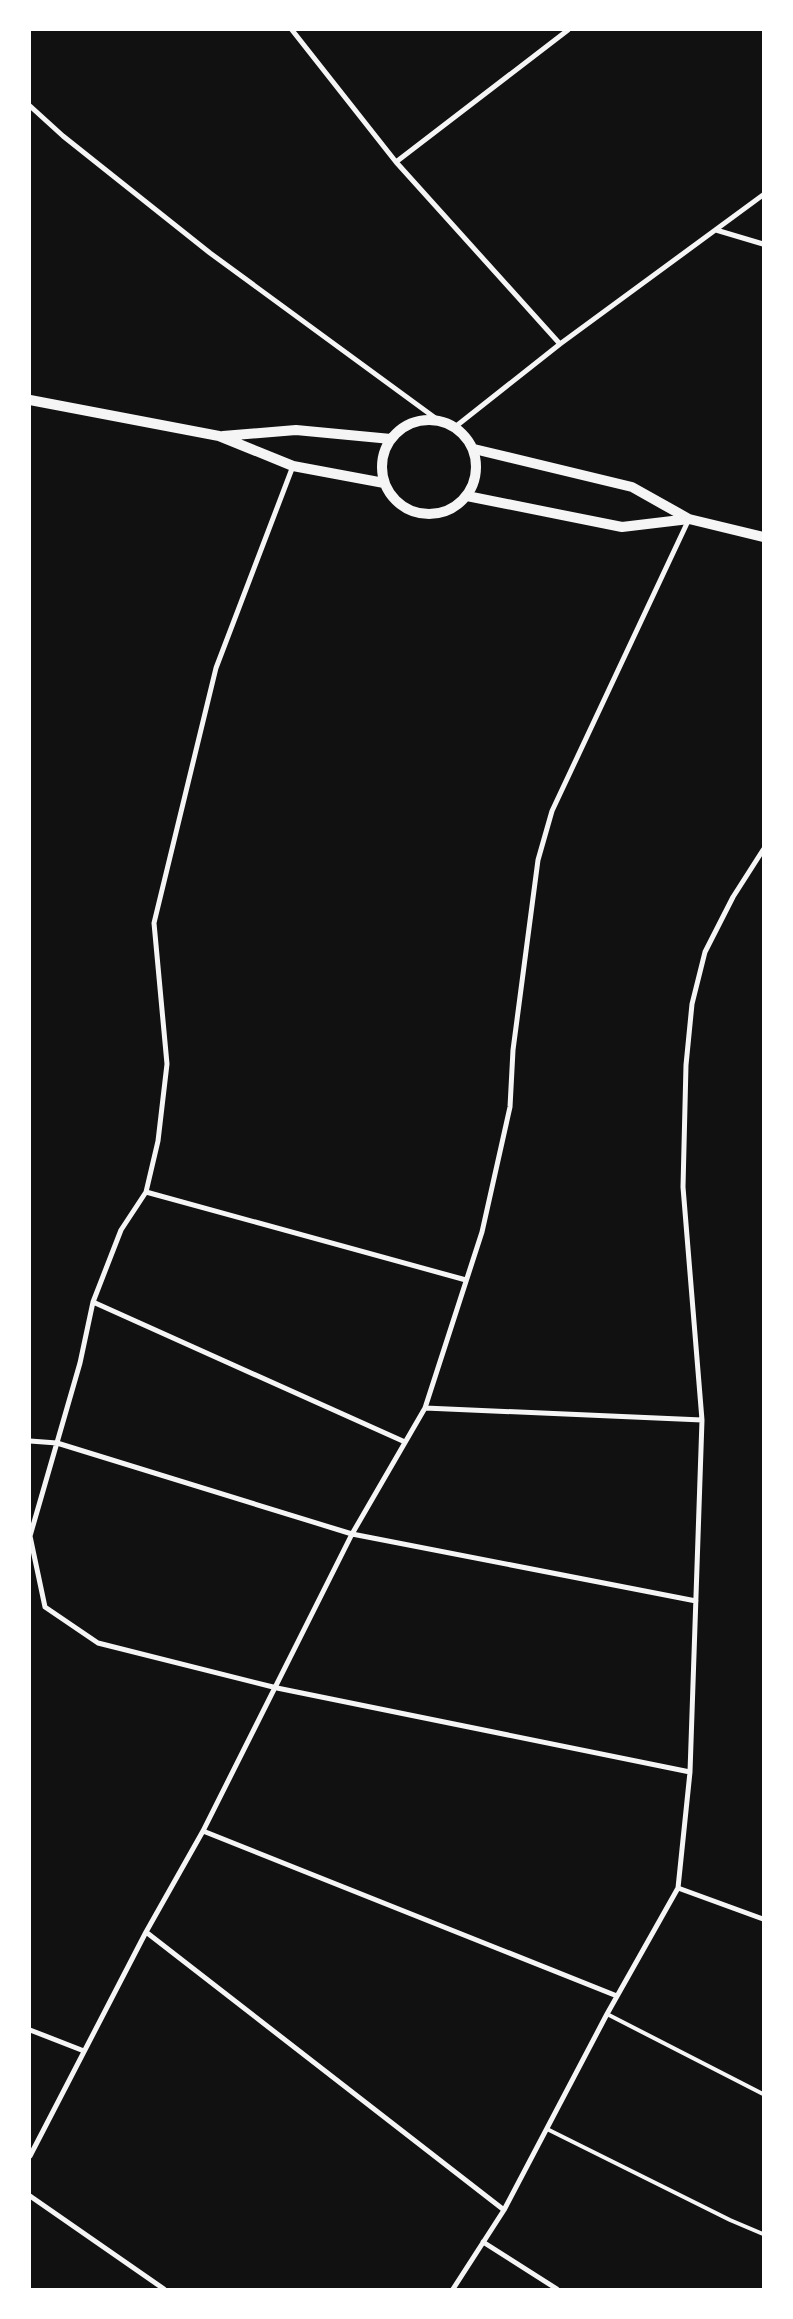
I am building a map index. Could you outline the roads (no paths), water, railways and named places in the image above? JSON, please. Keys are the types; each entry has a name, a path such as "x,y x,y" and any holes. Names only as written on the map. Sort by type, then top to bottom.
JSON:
{"main road":[{"path":"30,400 219,436 293,466 384,482"},
{"path":"420,420 438,420 455,426 466,436 474,449 476,473 467,496 455,507 439,514 422,514 405,508 392,498 384,482 382,460 391,439 404,427 420,420"},
{"path":"219,436 296,430 391,439"},
{"path":"474,449 632,487 689,519 763,537"},
{"path":"467,496 622,527 689,519"}],"street":[{"path":"292,30 396,162 560,344"},
{"path":"396,162 568,30"},
{"path":"30,106 63,136 210,253 438,420"},
{"path":"455,426 560,344 763,195"},
{"path":"716,230 763,244"},
{"path":"293,466 216,668 154,923 167,1064 158,1140 146,1192 121,1230 93,1302 80,1363 30,1536 45,1607 98,1643 277,1688 690,1772"},
{"path":"30,2156 146,1932 203,1831 277,1688 352,1534 425,1408 482,1232 510,1106 514,1050 538,860 552,811 689,519"},
{"path":"453,2289 504,2210 607,2014 678,1888 690,1772 702,1420 683,1187 686,1065 692,1004 704,952 733,897 763,850"},
{"path":"146,1192 466,1280"},
{"path":"93,1302 405,1442"},
{"path":"425,1408 702,1420"},
{"path":"30,1441 57,1443 352,1534 696,1601"},
{"path":"203,1831 617,1996"},
{"path":"678,1888 763,1919"},
{"path":"146,1932 504,2210"},
{"path":"30,2030 84,2051"},
{"path":"30,2196 164,2289"},
{"path":"484,2242 557,2289"}],"lane":[{"path":"607,2014 763,2094"},
{"path":"546,2130 730,2220 763,2234"}]}
